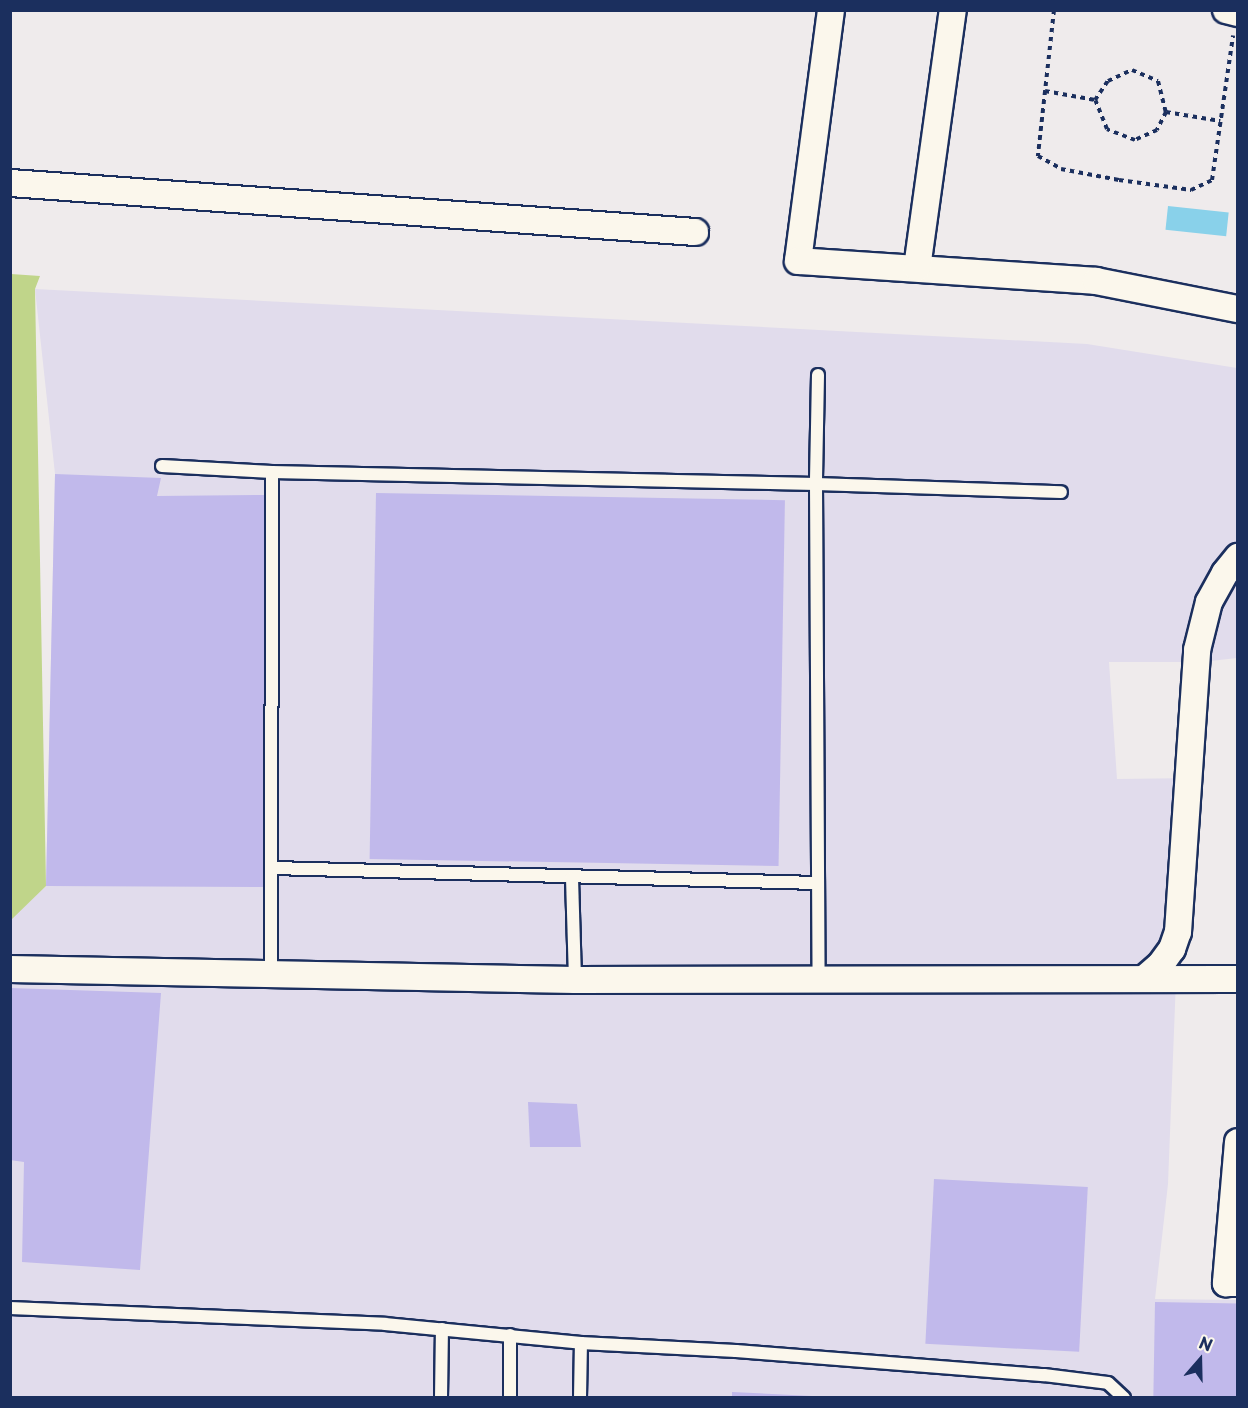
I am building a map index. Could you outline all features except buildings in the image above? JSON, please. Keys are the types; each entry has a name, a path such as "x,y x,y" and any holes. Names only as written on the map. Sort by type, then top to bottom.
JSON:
{"street":[{"path":"831,10 798,261 1096,281 1238,309"},
{"path":"917,268 953,10"},
{"path":"1226,10 1237,13"},
{"path":"10,183 695,232"},
{"path":"1145,978 1166,957 1178,932 1197,650 1209,602 1225,573 1238,557"},
{"path":"10,969 575,980 819,982 1238,979"},
{"path":"1238,1142 1226,1283 1238,1282"}],"lane":[{"path":"818,375 816,484 819,982"},
{"path":"162,466 272,472 1061,492"},
{"path":"271,975 272,472"},
{"path":"273,868 818,883"},
{"path":"572,878 575,980"},
{"path":"10,1308 385,1324 510,1335 580,1344 736,1351 1044,1375 1108,1383 1124,1398"},
{"path":"441,1398 442,1329"},
{"path":"510,1335 510,1398"},
{"path":"580,1344 580,1398"}],"path":[{"path":"1054,10 1038,156 1061,169 1191,190 1212,180 1237,13"},
{"path":"1132,70 1158,81 1166,112 1158,130 1135,140 1107,129 1095,100 1108,81 1132,70"},
{"path":"1045,91 1095,100"},
{"path":"1166,112 1220,121"}],"shaded area":[{"path":"35,289 1087,344 1237,368 1237,658 1202,662 1109,662 1117,779 1195,778 1176,980 1168,1184 1155,1299 1237,1300 1237,1397 11,1398 10,920 46,886 55,474"}],"green space":[{"path":"11,274 40,276 35,289 46,886 11,920"}],"water":[{"path":"1168,206 1229,212 1226,236 1165,230"}]}
